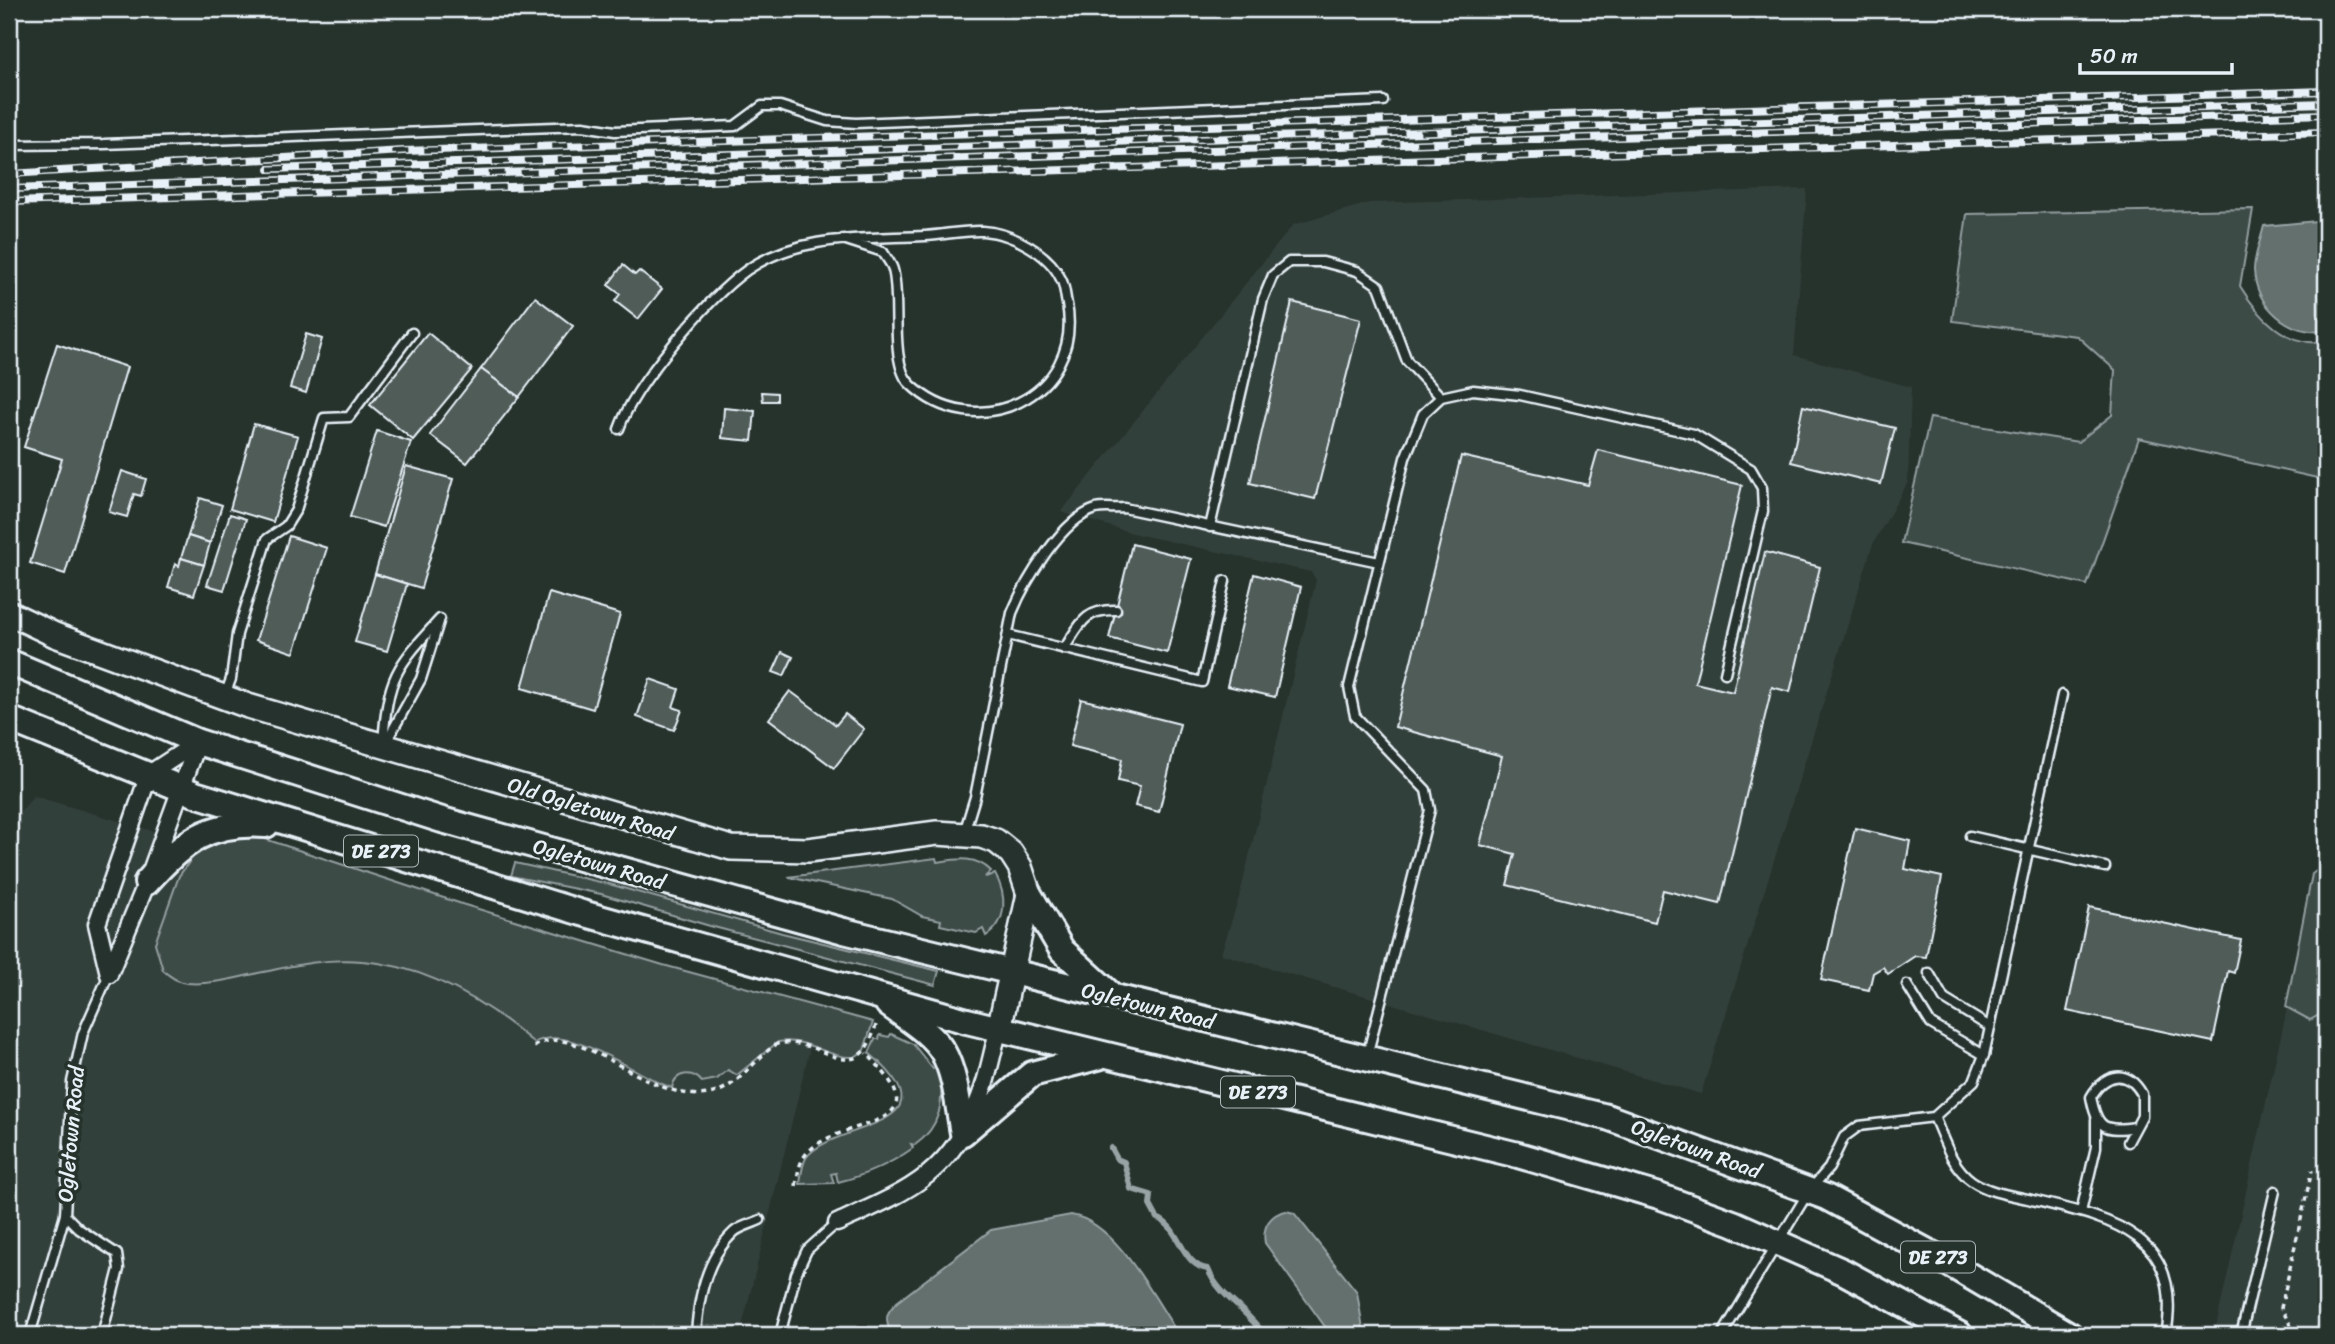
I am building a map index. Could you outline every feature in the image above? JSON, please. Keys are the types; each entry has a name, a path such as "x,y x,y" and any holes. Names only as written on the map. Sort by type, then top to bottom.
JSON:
{"main road":[{"name":"Ogletown Road","path":"9,662 198,742 442,820 736,902 1014,973 1607,1117 1809,1191 1941,1259 2070,1335"},
{"name":"DE 273","path":"9,719 181,788 582,913 999,1029 1558,1166 1659,1196 1777,1241 1868,1285 1960,1335"},
{"path":"147,882 173,852 200,835 237,823 304,827"},
{"path":"1029,894 1070,959 1115,998"},
{"path":"879,997 931,1037 943,1052 950,1068 963,1133 1032,1074 1108,1056"}],"street":[{"name":"Old Ogletown Road","path":"9,613 55,635 223,698 731,848 808,850 937,833 963,834 996,841 1011,853 1020,867 1029,894"},
{"path":"109,974 97,924 149,774 198,742"},
{"name":"Ogletown Road","path":"109,974 147,882 198,742"},
{"path":"836,1223 915,1184 943,1163 963,1133 982,1093 1014,973 1029,894"}],"lane":[{"path":"9,145 104,144 583,126 615,131 735,127 762,106 780,106 827,121 856,123 1383,101"},
{"path":"619,429 626,407 695,320 747,271 792,247 842,239 985,231 1023,243 1049,259 1062,280 1070,320 1064,359 1038,391 1014,406 977,413 937,406 907,382 898,348 893,270 883,252 842,239"},
{"path":"1210,527 1263,299 1273,275 1289,262 1322,262 1357,271 1379,286 1407,361 1441,397"},
{"path":"223,698 231,679 237,634 267,539 286,526 296,510 324,418 349,417 412,333"},
{"path":"1367,1059 1430,810 1426,790 1373,739 1355,716 1349,687 1405,458 1423,415 1441,397 1473,390 1520,395 1694,434 1751,469 1762,488 1763,511 1725,673"},
{"path":"963,834 975,797 1008,635 1023,586 1074,520 1097,509 1124,508 1379,562"},
{"path":"1008,635 1202,682 1224,581"},
{"path":"1064,649 1098,609 1116,610"},
{"path":"440,619 421,679 383,746 388,692 394,675 440,619"},
{"path":"1722,1335 1809,1191 1829,1168 1844,1137 1859,1126 1934,1117 1974,1081 1984,1055 2062,695"},
{"path":"1970,836 2105,867"},
{"path":"1929,973 1944,999 1990,1027"},
{"name":"Ogletown Road","path":"30,1335 65,1215 72,1082 83,1033 109,974"},
{"path":"1907,985 1931,1024 1984,1055"},
{"path":"2081,1212 2096,1147 2091,1097 2100,1082 2112,1077 2128,1078 2142,1094 2142,1116 2128,1142"},
{"path":"1934,1117 1955,1163 1971,1180 1992,1191 2109,1219 2138,1238 2159,1261 2168,1289 2169,1315 2165,1335"},
{"path":"2095,1117 2103,1126 2116,1130 2135,1127"},
{"path":"2241,1335 2275,1191"},
{"name":"Ogletown Road","path":"65,1215 79,1229 117,1254 119,1269 102,1335"},
{"path":"696,1335 698,1306 710,1264 735,1231 760,1220"},
{"path":"780,1335 796,1274 807,1250 836,1223"}],"path":[{"path":"534,1046 548,1041 564,1041 587,1049 653,1084 673,1091 718,1092 729,1086 771,1048 784,1043 804,1045 848,1060 866,1053 876,1026"},
{"path":"796,1186 800,1164 810,1150 882,1118 897,1101 897,1093 887,1074 866,1053"},
{"path":"2296,1335 2281,1308 2312,1170"}],"shaded area":[{"path":"1807,189 1794,355 1911,387 1908,482 1873,544 1701,1094 1221,954 1240,894 1316,580 1311,572 1136,534 1061,512 1293,225 1369,203"},
{"path":"2253,209 2240,286 2256,309 2275,328 2298,340 2326,342 2326,480 2139,438 2087,585 1901,543 1930,418 2078,442 2112,415 2115,370 2077,336 1952,321 1967,214"},
{"path":"2326,220 2326,331 2300,329 2277,316 2261,296 2254,270 2256,253 2264,226"},
{"path":"34,796 815,1027 740,1335 9,1335 9,825"},
{"path":"2326,834 2326,1335 2214,1335"},
{"path":"227,837 265,839 465,905 663,965 873,1022 864,1050 855,1057 836,1055 789,1041 778,1042 737,1075 728,1070 717,1079 702,1082 685,1074 677,1078 672,1088 603,1053 565,1039 548,1038 534,1043 496,1013 454,988 432,978 386,964 333,961 303,964 216,982 180,982 163,970 155,943 179,876 195,854 210,843"},
{"path":"936,858 937,862 972,860 991,871 985,877 995,874 1002,891 1002,916 986,936 983,929 976,933 940,925 941,920 922,916 892,899 788,877"},
{"path":"515,863 609,884 782,933 939,971 935,985 710,926 601,894 511,876"},
{"path":"2326,864 2326,1011 2310,1020 2286,1007 2312,874"},
{"path":"891,1034 913,1044 933,1069 938,1067 941,1099 931,1129 915,1145 911,1144 913,1148 868,1173 838,1182 836,1173 831,1174 834,1183 800,1184 806,1158 820,1146 882,1120 896,1110 902,1097 894,1078 869,1053 875,1039 879,1039 880,1035 889,1037"},
{"path":"1286,1211 1294,1213 1357,1292 1364,1335 1331,1335 1265,1243 1268,1222"},
{"path":"1071,1215 1088,1221 1119,1247 1179,1335 909,1335 889,1328 888,1314 897,1302 991,1230"}],"building":[{"path":"623,265 635,275 639,271 662,289 638,319 615,301 620,294 608,285"},
{"path":"535,297 573,326 519,397 481,369"},
{"path":"1292,302 1361,319 1315,499 1250,483"},
{"path":"428,333 472,369 413,440 370,405"},
{"path":"306,334 322,339 306,393 290,388"},
{"path":"57,344 127,367 65,574 30,563 62,459 24,447"},
{"path":"481,369 519,397 467,463 430,435"},
{"path":"762,392 777,393 777,401 763,401"},
{"path":"1803,406 1895,428 1881,484 1791,462"},
{"path":"724,408 755,411 752,441 722,438"},
{"path":"254,424 298,436 273,522 230,509"},
{"path":"377,431 411,442 384,527 350,517"},
{"path":"1598,450 1742,485 1695,683 1733,692 1765,552 1820,567 1790,692 1772,687 1720,904 1663,890 1655,922 1507,885 1515,854 1480,845 1502,756 1395,727 1461,456 1588,485"},
{"path":"406,466 453,479 421,588 375,574"},
{"path":"122,471 146,479 141,496 134,494 127,517 109,512"},
{"path":"200,498 222,505 210,543 188,536"},
{"path":"230,514 246,519 224,590 207,585"},
{"path":"188,536 210,543 204,565 181,558"},
{"path":"289,536 327,548 294,653 256,640"},
{"path":"1132,544 1191,559 1167,653 1109,638"},
{"path":"181,558 204,565 194,595 168,587 175,564 179,566"},
{"path":"375,574 407,584 387,651 355,642"},
{"path":"1254,574 1301,587 1275,697 1227,686"},
{"path":"549,593 620,614 593,709 522,688"},
{"path":"782,652 793,657 784,676 773,672"},
{"path":"650,679 679,689 673,707 682,710 674,730 637,717"},
{"path":"790,691 836,725 845,714 864,729 834,768 769,719"},
{"path":"1081,699 1180,724 1159,812 1135,806 1140,786 1118,781 1122,759 1070,746"},
{"path":"1855,828 1910,841 1905,869 1942,877 1926,957 1915,956 1888,974 1883,967 1873,973 1869,990 1821,980"},
{"path":"2089,907 2241,940 2234,973 2228,971 2213,1042 2067,1011"}],"waterway":[{"path":"1111,1148 1117,1159 1124,1162 1131,1189 1151,1195 1150,1205 1157,1218 1171,1229 1192,1261 1199,1267 1208,1269 1219,1287 1264,1335"}],"railway":[{"path":"9,174 403,151 2326,91"},
{"path":"269,169 2326,103"},
{"path":"9,189 2326,114"},
{"path":"9,202 2326,132"}]}
